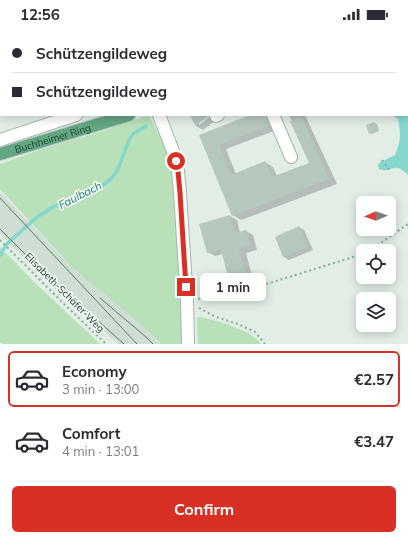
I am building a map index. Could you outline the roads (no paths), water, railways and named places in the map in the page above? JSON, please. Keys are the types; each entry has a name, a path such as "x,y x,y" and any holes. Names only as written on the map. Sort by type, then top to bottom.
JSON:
{"main road":[{"name":"Buchheimer Ring","path":"0,154 125,116"}],"street":[{"path":"0,140 73,116"},
{"path":"159,116 173,151 178,171 187,302 188,343"},
{"path":"273,116 291,157"}],"water":[{"path":"394,116 408,116 408,175 399,168 384,170 379,169 378,166 379,163 395,155 400,133 398,119"}],"waterway":[{"name":"Faulbach","path":"0,255 7,244 37,217 53,207 102,186 111,179 117,171 130,138 134,133 146,126"}],"tram line":[{"path":"0,198 137,344"},
{"path":"0,229 44,273 124,344"},
{"path":"100,298 153,344"}]}
